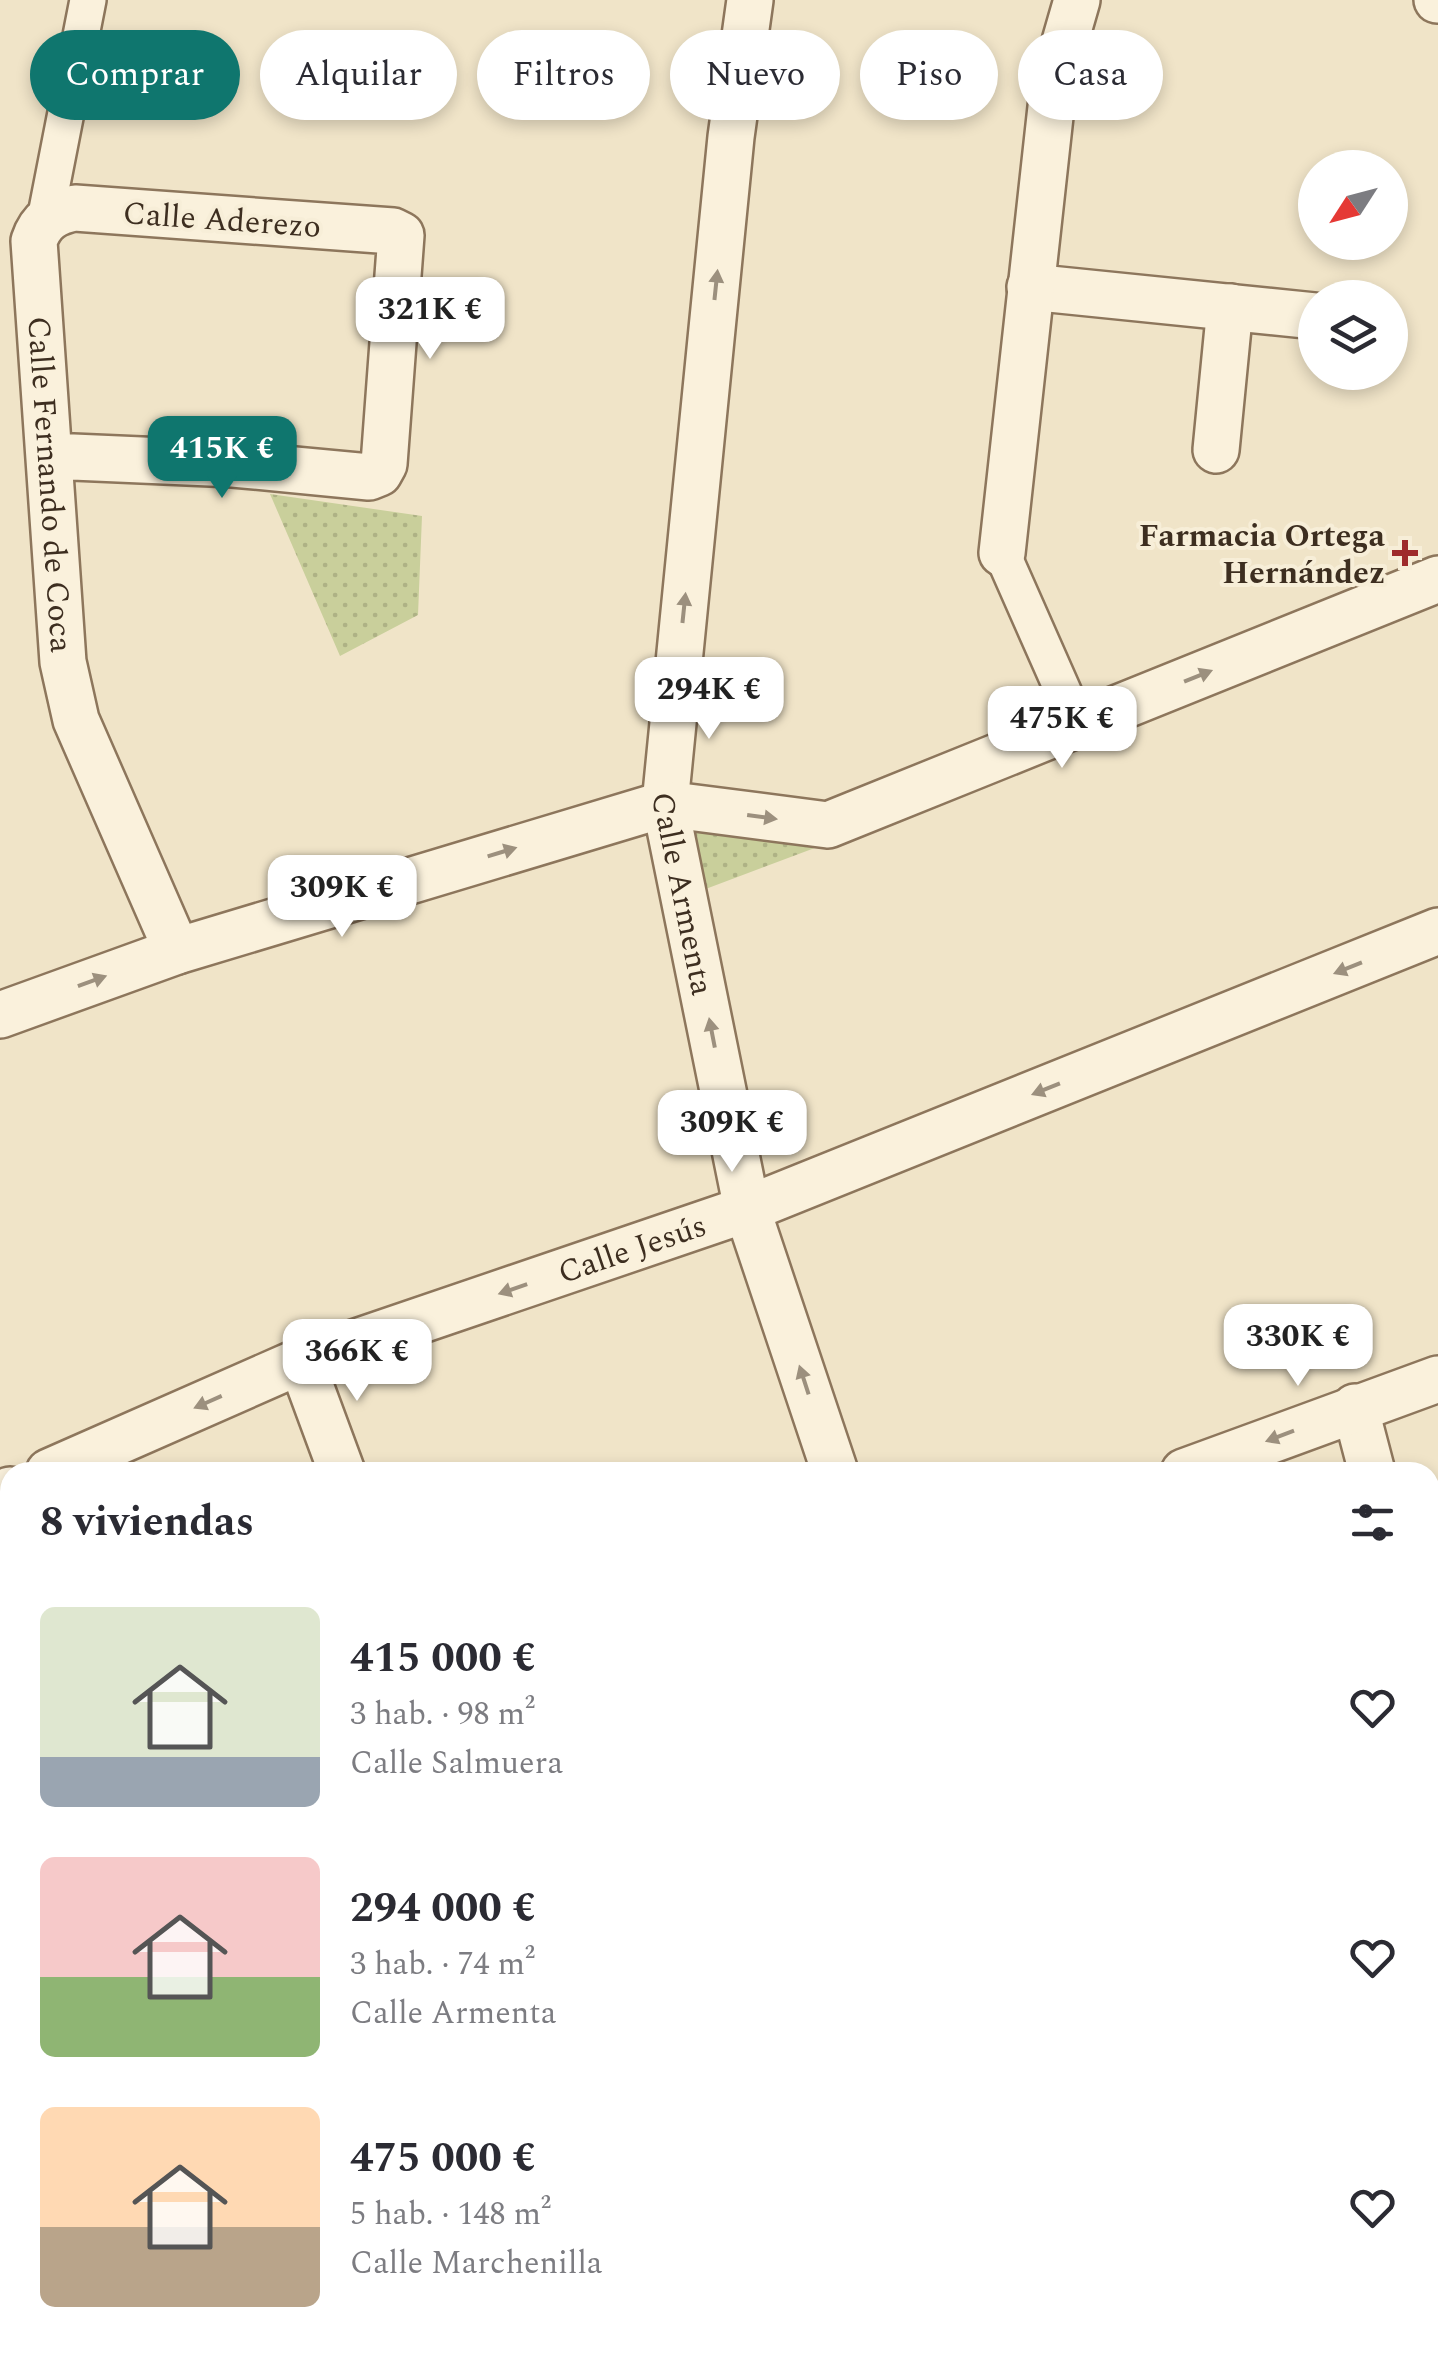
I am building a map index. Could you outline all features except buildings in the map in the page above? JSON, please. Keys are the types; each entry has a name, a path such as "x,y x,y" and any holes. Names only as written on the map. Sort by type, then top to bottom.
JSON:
{"street":[{"name":"Calle Fernando de Coca","path":"88,0 45,220 34,240 67,691 76,720 177,951"},
{"name":"Calle Armenta","path":"750,0 730,137 665,804 748,1209 831,1462"},
{"path":"1077,0 1054,80 1002,552 1078,724"},
{"name":"Calle Aderezo","path":"45,220 75,208 393,231 401,235 386,446 384,464 378,473 369,477 234,464 50,456"},
{"path":"1030,287 1298,314"},
{"path":"1216,450 1230,306"},
{"path":"0,1014 177,951 665,804 828,825 1438,579"},
{"name":"Calle Jesús","path":"72,1462 301,1362 748,1209 1438,931"},
{"path":"301,1362 338,1462"},
{"path":"1210,1462 1438,1379"},
{"path":"1356,1407 1370,1462"}],"green space":[{"path":"270,494 422,516 418,615 340,656"},
{"path":"685,816 828,843 703,890"}],"place":[{"name":"Farmacia Ortega Hernández","path":"1405,553"}]}
